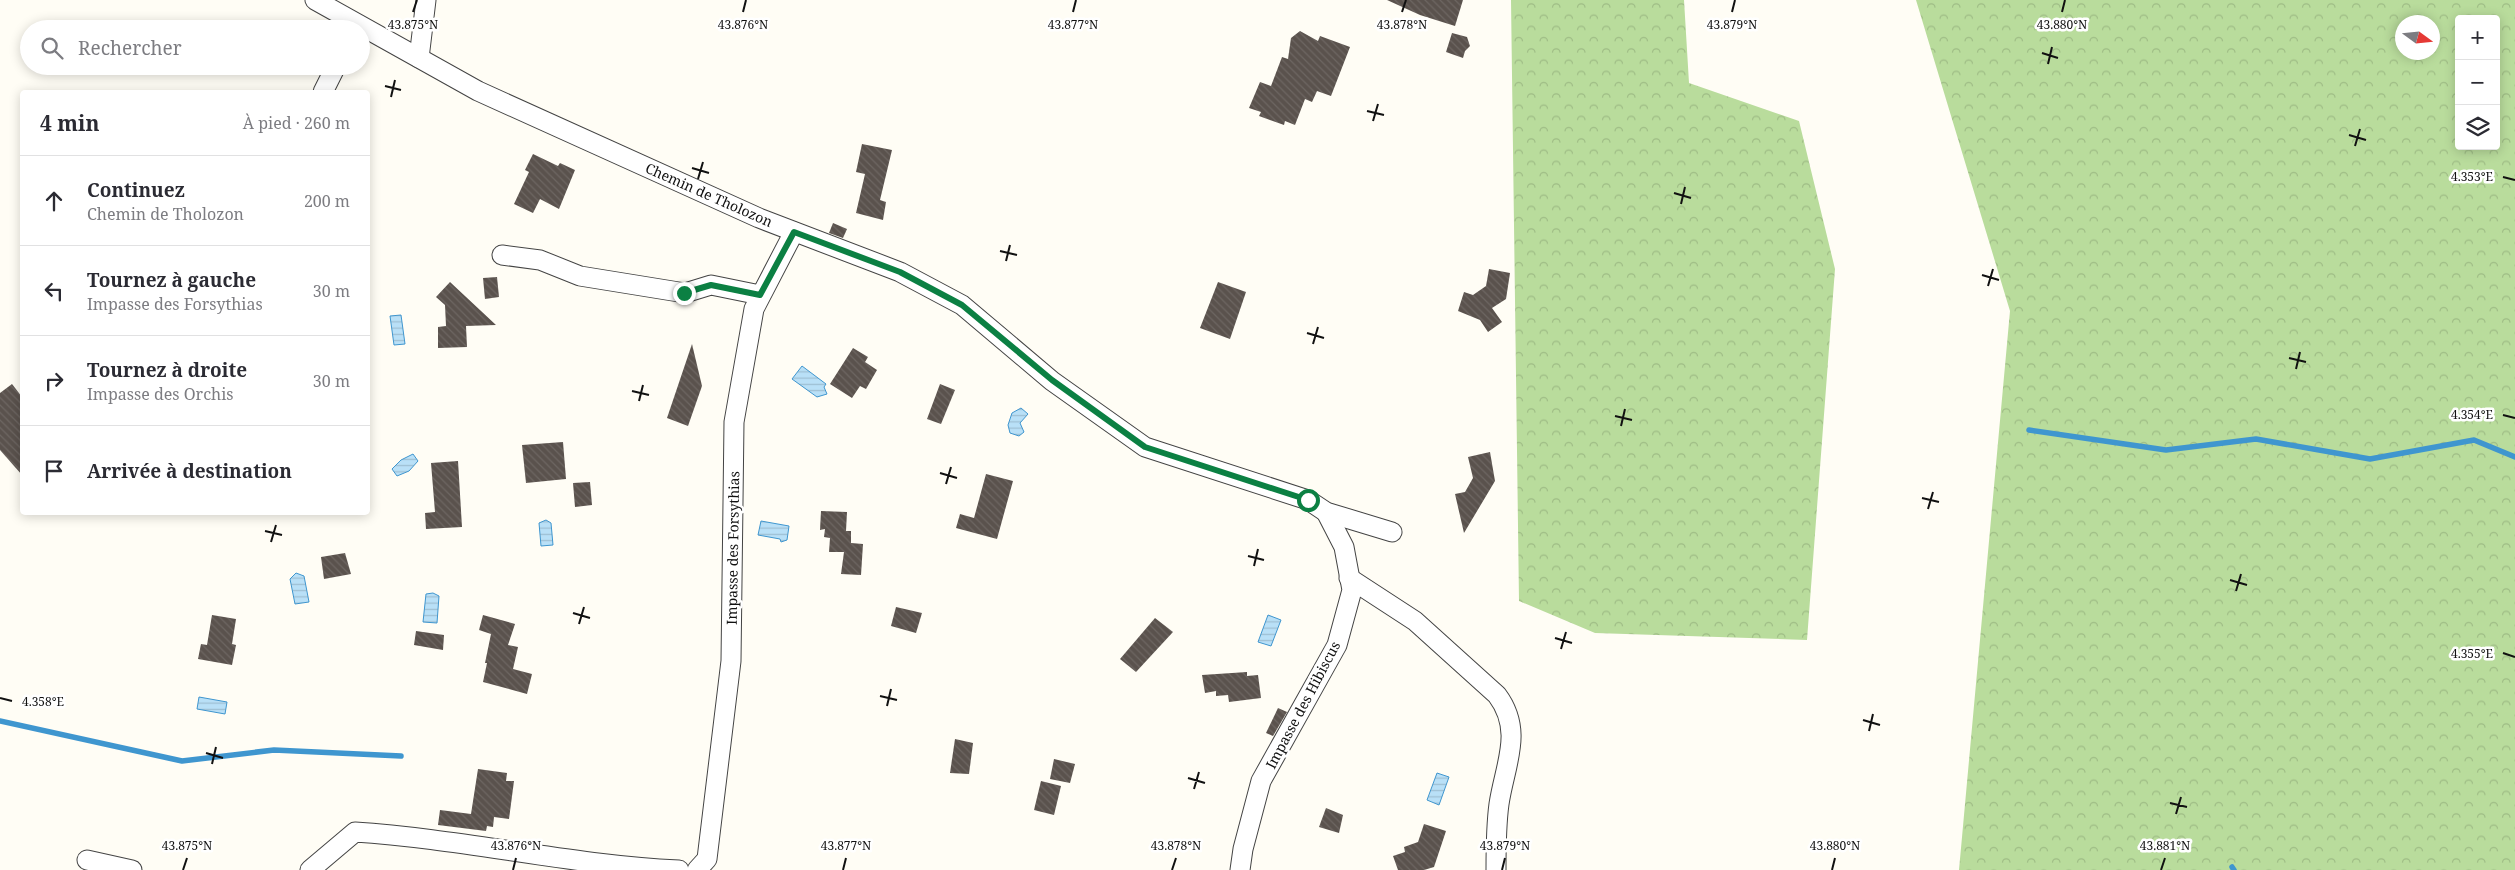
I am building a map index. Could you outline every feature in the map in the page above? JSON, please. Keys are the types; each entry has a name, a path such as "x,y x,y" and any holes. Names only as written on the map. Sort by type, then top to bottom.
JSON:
{"street":[{"name":"Chemin de Tholozon","path":"315,0 347,20"},
{"path":"419,58 426,0"},
{"name":"Chemin de Tholozon","path":"370,33 478,91 759,218 900,272 962,305 1052,380 1145,447 1308,500 1326,512 1392,532"},
{"path":"325,90 332,75"},
{"name":"Impasse des Forsythias","path":"697,870 707,859 731,661 734,422 754,309 794,232"},
{"path":"502,255 540,260 580,276 684,293 711,285 760,295"},
{"name":"Impasse des Hibiscus","path":"1240,870 1243,849 1262,781 1337,645 1352,590 1344,547 1326,512"},
{"path":"1349,578 1415,621 1497,695 1507,708 1512,738 1499,804 1496,870"},
{"path":"310,870 354,832 397,835 623,867 679,870"},
{"path":"87,860 132,870"}],"green space":[{"path":"1511,0 1684,0 1689,83 1799,121 1835,269 1807,640 1595,633 1519,601"},
{"path":"1916,0 2515,0 2515,870 1959,870 2010,311"}],"water":[{"path":"401,315 405,344 394,345 390,316"},
{"path":"802,366 826,384 824,387 827,394 817,397 792,379"},
{"path":"1021,408 1028,414 1020,423 1024,432 1019,436 1010,433 1008,425 1012,413"},
{"path":"413,454 418,461 409,471 397,476 392,469 401,460"},
{"path":"546,520 551,523 553,545 541,546 539,523"},
{"path":"761,521 789,526 787,540 781,542 780,539 758,535"},
{"path":"296,573 304,576 309,602 295,604 290,579"},
{"path":"433,593 439,596 437,623 423,622 426,594"},
{"path":"1268,615 1281,620 1271,646 1258,642"},
{"path":"199,697 227,702 225,714 197,709"},
{"path":"1437,773 1449,777 1439,805 1427,800"}],"building":[{"path":"1387,0 1463,0 1455,26 1420,15"},
{"path":"1300,31 1318,41 1320,36 1350,47 1331,96 1317,91 1312,102 1305,99 1295,125 1285,121 1284,125 1259,116 1261,112 1249,108 1260,82 1271,86 1282,57 1288,59 1291,38"},
{"path":"1452,33 1467,37 1470,46 1465,51 1463,58 1446,52"},
{"path":"862,144 892,150 880,200 886,202 883,220 856,213 865,174 856,172"},
{"path":"533,154 558,166 560,163 575,170 559,209 540,199 533,213 514,204 529,172 525,170"},
{"path":"833,223 847,229 843,238 829,233"},
{"path":"1489,269 1510,273 1506,299 1492,308 1502,322 1488,332 1480,320 1458,311 1464,292 1473,295 1486,286"},
{"path":"497,277 499,297 485,299 483,278"},
{"path":"450,282 496,325 466,326 467,347 438,348 438,327 446,326 445,305 436,297"},
{"path":"1218,282 1246,292 1230,339 1200,328"},
{"path":"692,344 702,386 688,426 667,418"},
{"path":"853,348 868,357 865,362 877,370 866,389 860,386 852,398 830,384"},
{"path":"12,384 20,394 20,473 0,450 0,393"},
{"path":"940,384 955,390 941,424 927,419"},
{"path":"563,442 566,479 526,483 522,445"},
{"path":"1490,452 1495,481 1464,533 1455,494 1465,492 1473,478 1468,457"},
{"path":"458,461 462,527 426,529 425,513 435,512 431,463"},
{"path":"986,474 1013,481 997,539 956,528 960,514 974,518"},
{"path":"590,482 592,505 575,507 573,483"},
{"path":"821,511 847,512 846,531 851,531 851,543 863,544 861,575 841,574 844,552 829,552 830,538 824,537 825,529 820,530"},
{"path":"345,553 351,574 324,579 321,557"},
{"path":"896,607 922,613 916,633 891,626"},
{"path":"212,615 236,619 232,644 236,645 232,665 198,659 201,644 207,645"},
{"path":"483,615 515,624 508,645 518,647 513,669 532,674 527,694 483,682 491,634 479,630"},
{"path":"1155,618 1173,632 1136,672 1120,659"},
{"path":"416,631 444,635 443,650 414,645"},
{"path":"1247,672 1247,676 1258,675 1261,698 1229,702 1228,695 1216,696 1216,691 1205,693 1202,675"},
{"path":"1278,708 1287,712 1273,736 1266,733"},
{"path":"955,739 973,743 969,774 950,773"},
{"path":"1054,759 1075,764 1070,783 1050,779"},
{"path":"478,769 507,773 506,781 514,781 509,819 494,817 493,827 487,826 486,831 438,825 440,810 471,814"},
{"path":"1041,781 1061,786 1054,815 1034,810"},
{"path":"1326,808 1343,815 1339,833 1319,827"},
{"path":"1424,824 1446,831 1434,867 1424,870 1398,870 1393,856 1405,852 1404,847 1418,842"}],"waterway":[{"path":"2029,430 2166,450 2256,439 2370,459 2474,440 2515,457"},
{"path":"0,721 182,761 274,750 401,756"}],"route":[{"path":"684,293 711,285 760,295 794,232 900,272 962,305 1052,380 1145,447 1308,500"}]}
